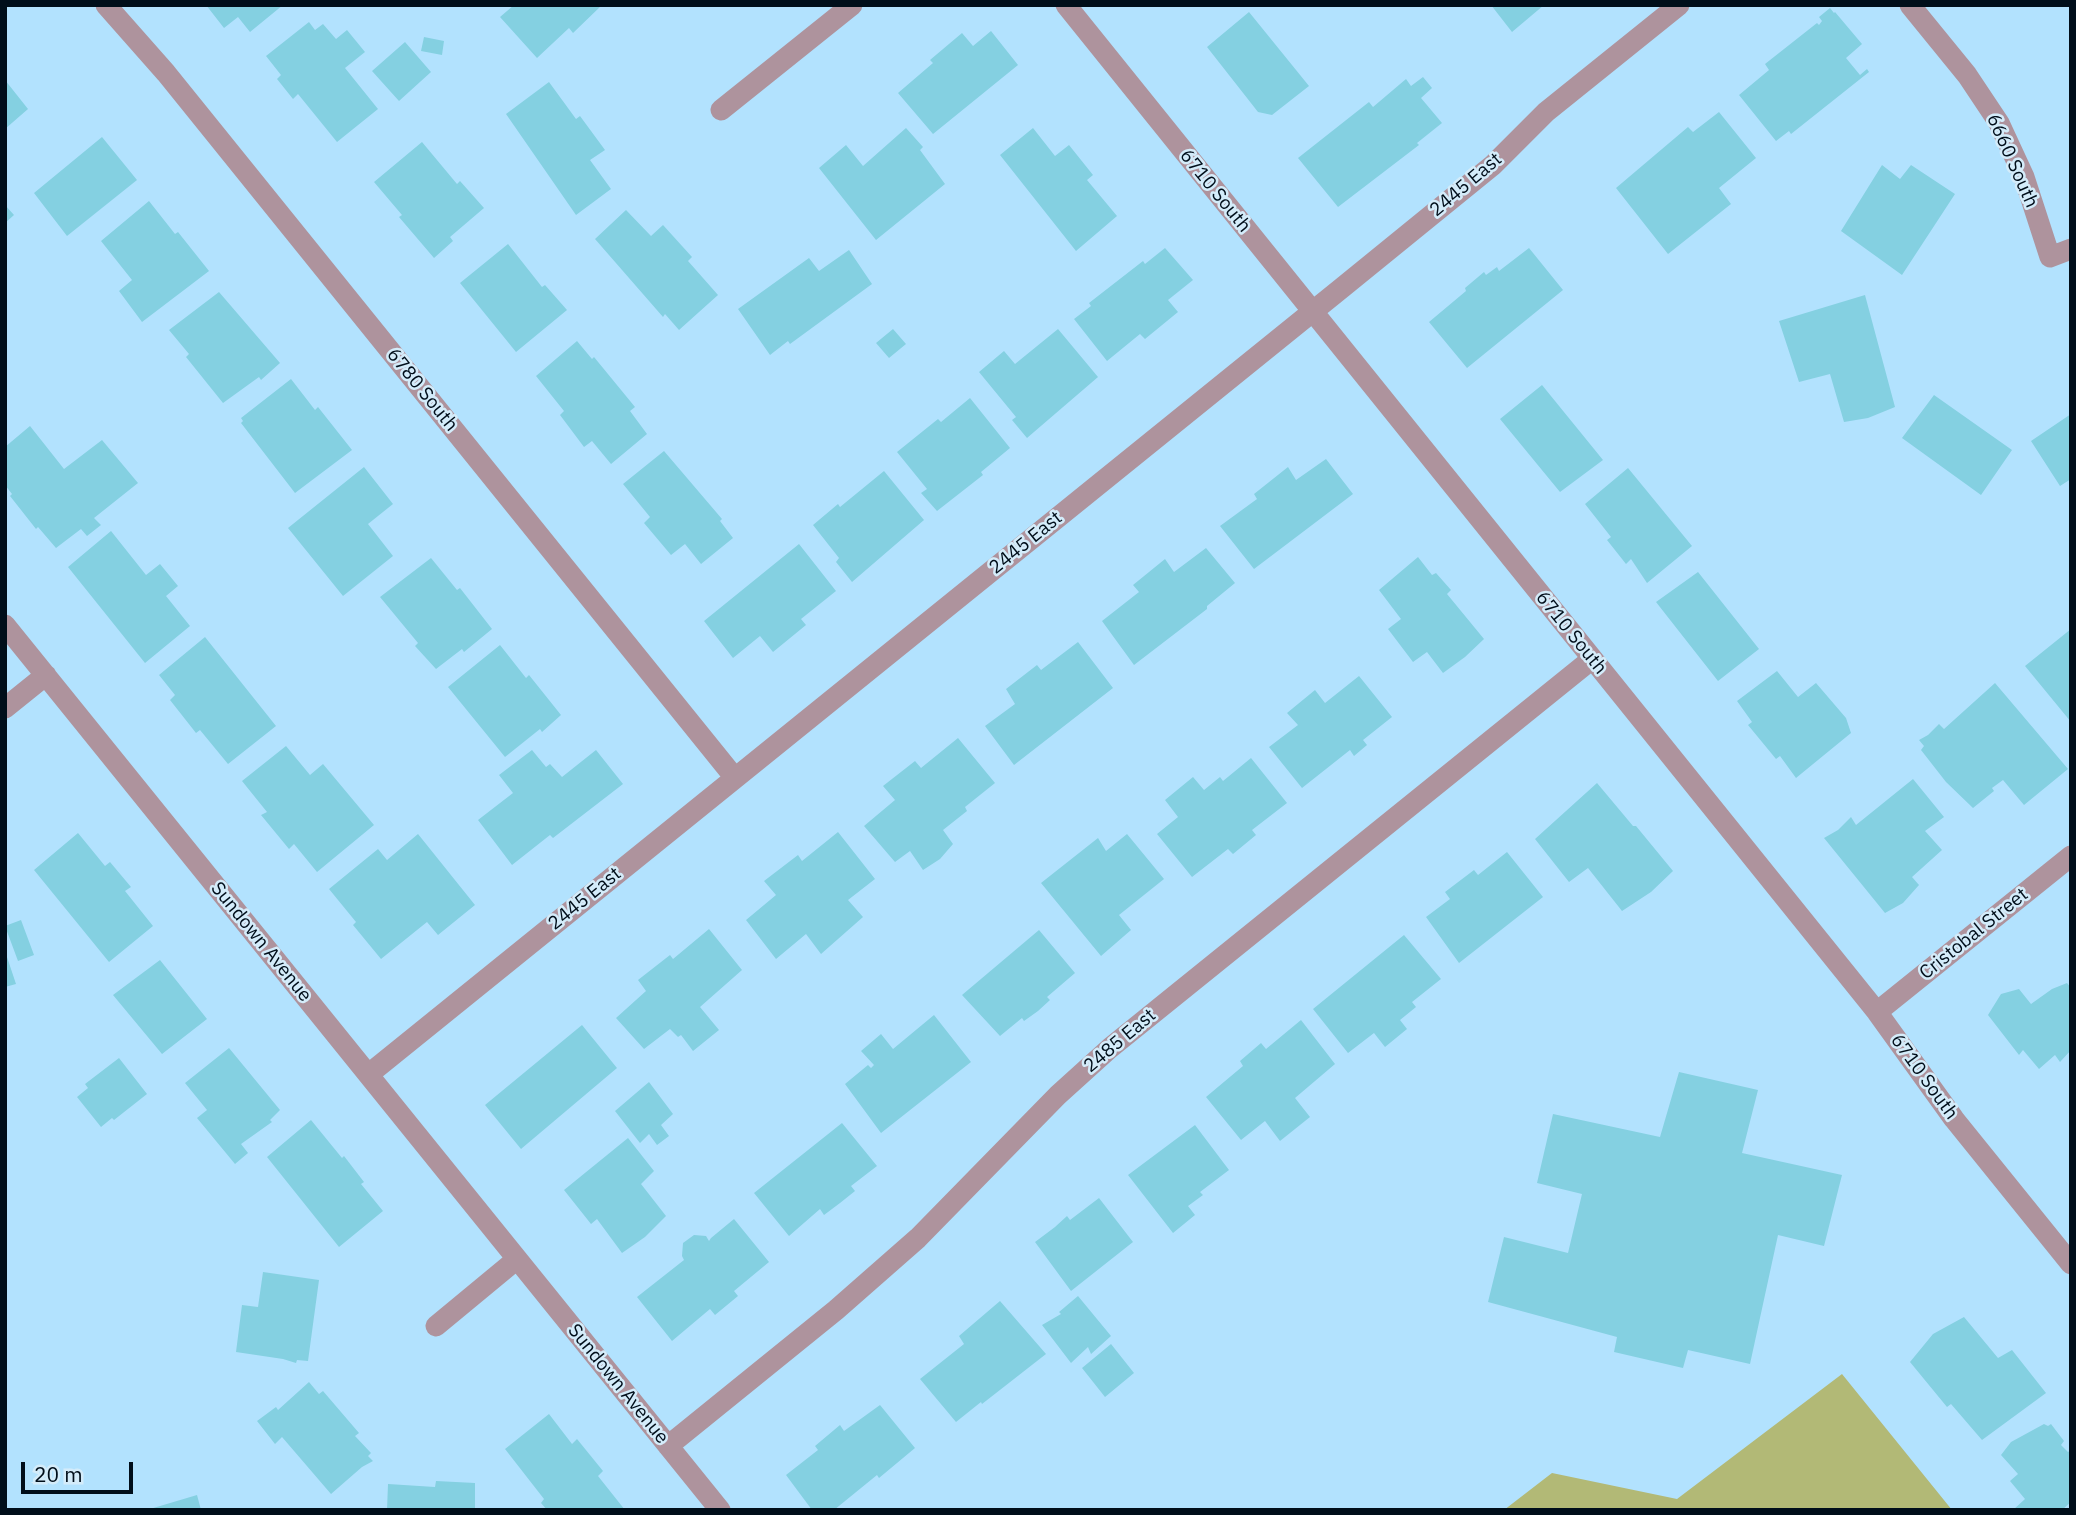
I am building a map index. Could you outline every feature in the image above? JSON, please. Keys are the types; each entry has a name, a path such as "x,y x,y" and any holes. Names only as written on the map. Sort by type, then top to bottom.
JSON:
{"street":[{"name":"6780 South","path":"106,5 166,73 734,778"},
{"path":"721,110 852,5"},
{"name":"6710 South","path":"1066,5 1877,1012 1954,1119 2071,1264"},
{"name":"2445 East","path":"369,1074 1313,312 1493,164 1546,112 1679,5"},
{"name":"6660 South","path":"1910,5 1967,75 1999,123 2024,177 2050,257 2071,249"},
{"name":"Sundown Avenue","path":"5,625 720,1510"},
{"name":"2485 East","path":"668,1446 836,1310 918,1238 1058,1095 1110,1048 1592,659"},
{"path":"5,708 46,675"},
{"name":"Cristobal Street","path":"1877,1012 2071,856"},
{"path":"436,1326 517,1259"}],"green space":[{"path":"1842,1374 1952,1510 1504,1510 1552,1473 1677,1499"}],"building":[{"path":"206,5 283,5 250,32 238,17 224,28"},
{"path":"514,5 602,5 573,33 569,28 537,58 500,17"},
{"path":"1491,5 1544,5 1512,32"},
{"path":"1830,8 1862,44 1846,58 1860,75 1867,69 1869,72 1791,134 1789,131 1776,141 1739,95 1769,70 1765,64 1817,23 1819,25 1822,21 1819,17"},
{"path":"1249,12 1309,86 1272,115 1258,112 1207,47"},
{"path":"309,22 315,30 323,24 336,39 347,30 365,52 345,68 378,109 337,142 298,94 293,99 277,79 281,75 266,56"},
{"path":"991,31 1018,65 933,134 898,93 933,63 930,60 962,33 973,46"},
{"path":"424,37 444,41 442,55 421,51"},
{"path":"405,42 431,72 399,101 372,71"},
{"path":"1423,77 1432,88 1421,98 1442,123 1417,143 1419,145 1338,207 1298,158 1369,102 1373,107 1406,79 1411,86"},
{"path":"5,80 28,109 5,129"},
{"path":"549,82 576,119 580,116 605,150 590,160 611,189 576,215 506,114"},
{"path":"1719,112 1756,158 1719,188 1731,204 1668,254 1616,188 1688,127 1693,132"},
{"path":"906,128 923,147 920,150 945,184 876,240 819,168 846,145 863,166"},
{"path":"1033,128 1055,156 1069,145 1093,175 1087,180 1117,216 1076,251 1000,155"},
{"path":"102,137 137,180 67,236 34,193"},
{"path":"422,142 457,184 460,181 484,208 450,237 453,241 434,258 374,182"},
{"path":"1882,165 1900,179 1911,165 1955,194 1902,275 1841,231"},
{"path":"149,201 209,271 142,322 119,291 132,280 101,241"},
{"path":"5,205 14,215 5,223"},
{"path":"626,210 651,236 663,225 692,257 688,261 718,295 679,330 665,314 663,317 595,239"},
{"path":"508,244 542,287 545,285 567,310 516,352 460,283"},
{"path":"1165,248 1193,280 1168,300 1178,312 1145,339 1140,334 1107,361 1074,319 1091,306 1089,303 1143,261 1145,264"},
{"path":"1529,248 1563,290 1467,368 1429,322 1484,272 1486,275 1497,267 1499,271"},
{"path":"849,250 872,284 790,344 788,341 770,355 738,309 809,258 819,271"},
{"path":"219,292 280,363 261,380 259,377 223,403 186,357 189,354 169,330"},
{"path":"1865,295 1895,407 1868,418 1844,422 1830,374 1799,382 1779,321"},
{"path":"893,329 906,344 889,358 876,343"},
{"path":"1058,329 1098,377 1027,438 1012,420 1016,417 979,372 1004,351 1015,364"},
{"path":"577,341 592,359 594,357 635,407 630,411 647,434 611,464 592,441 584,447 560,415 564,411 536,376"},
{"path":"291,379 315,410 318,407 352,450 295,493 241,423 241,418"},
{"path":"1542,385 1603,460 1560,492 1500,419"},
{"path":"1934,395 2012,450 1981,495 1902,438"},
{"path":"970,398 1010,448 981,472 983,475 937,511 921,493 927,489 897,452 938,419 941,422"},
{"path":"2071,414 2071,479 2060,486 2031,441"},
{"path":"30,426 64,469 102,440 138,483 94,518 101,525 87,536 81,529 56,548 38,527 36,529 10,496 12,494 5,485 5,447"},
{"path":"664,451 722,519 720,521 733,538 701,564 685,544 671,555 644,523 650,517 623,484"},
{"path":"1326,459 1353,494 1254,569 1220,526 1257,499 1254,494 1288,467 1296,480"},
{"path":"364,467 393,504 368,524 393,556 343,596 288,528"},
{"path":"1628,468 1692,546 1647,583 1631,559 1626,564 1607,540 1611,537 1585,504"},
{"path":"884,471 924,520 852,582 836,562 839,558 813,525"},
{"path":"111,531 146,575 160,564 178,586 166,596 190,626 145,663 68,567"},
{"path":"799,544 836,591 801,619 806,625 773,652 760,636 733,658 704,621"},
{"path":"1206,548 1235,583 1207,606 1207,609 1134,665 1102,621 1139,592 1133,585 1165,559 1174,572"},
{"path":"1418,557 1432,575 1436,573 1451,590 1447,594 1484,639 1443,673 1427,652 1413,662 1388,629 1401,619 1379,590"},
{"path":"431,558 457,590 460,588 492,629 464,652 462,649 436,669 415,646 418,643 380,597"},
{"path":"1698,572 1759,649 1718,681 1656,602"},
{"path":"2071,629 2071,722 2025,666"},
{"path":"205,637 276,726 228,764 200,730 196,733 170,700 175,695 159,675"},
{"path":"1078,642 1113,688 1014,765 985,726 1015,704 1006,689 1037,665 1041,670"},
{"path":"500,645 526,678 529,675 561,715 542,732 540,729 505,757 448,687"},
{"path":"1777,671 1798,697 1816,683 1846,718 1851,733 1796,778 1780,756 1776,759 1748,725 1752,722 1737,701"},
{"path":"1359,676 1392,717 1363,740 1367,745 1354,756 1350,750 1302,788 1269,747 1298,725 1287,713 1315,690 1325,703"},
{"path":"1995,683 2068,769 2024,805 2003,780 1973,808 1946,782 1921,750 1924,746 1919,740 1939,724 1944,729"},
{"path":"958,738 995,783 965,807 967,811 943,830 953,844 940,859 923,870 910,851 895,862 864,826 895,800 883,786 915,761 921,768"},
{"path":"286,746 310,775 323,764 374,825 317,872 294,844 289,849 261,815 267,812 242,781"},
{"path":"532,750 546,767 550,764 562,777 596,750 623,784 553,838 550,835 512,865 478,820 513,793 499,775"},
{"path":"1251,758 1287,803 1252,830 1256,835 1233,854 1228,849 1192,877 1157,834 1178,817 1165,800 1193,777 1204,790 1220,777 1223,781"},
{"path":"1913,779 1944,817 1925,831 1942,850 1912,877 1919,885 1903,903 1885,913 1824,838 1838,830 1851,817 1856,825"},
{"path":"1597,783 1673,871 1651,892 1622,911 1588,868 1569,882 1535,839"},
{"path":"838,832 875,879 848,900 863,917 821,954 806,934 776,959 746,920 776,895 764,881 798,855 802,861"},
{"path":"78,833 105,866 110,862 131,887 125,891 153,926 109,962 34,870"},
{"path":"418,834 475,905 438,935 427,922 381,959 353,925 356,922 329,889 378,849 387,860"},
{"path":"1127,834 1164,879 1119,915 1131,930 1101,956 1041,883 1098,838 1106,851"},
{"path":"1507,852 1543,897 1459,963 1426,917 1450,899 1445,892 1474,870 1478,875"},
{"path":"21,920 34,955 18,961 5,926"},
{"path":"709,929 742,970 700,1007 719,1030 693,1051 681,1035 678,1037 670,1029 644,1049 616,1018 646,991 638,980 670,955 673,959"},
{"path":"1039,930 1075,973 1047,997 1050,1000 1038,1011 1024,1021 1022,1018 1000,1036 962,995"},
{"path":"1404,935 1441,979 1412,1002 1416,1007 1400,1020 1407,1029 1385,1047 1374,1033 1348,1053 1313,1009"},
{"path":"5,955 16,984 5,987"},
{"path":"160,960 207,1019 162,1054 113,995"},
{"path":"2067,983 2071,988 2071,1050 2060,1062 2055,1055 2039,1069 2023,1050 2019,1055 1988,1015 2001,994 2019,989 2031,1004 2052,989"},
{"path":"934,1015 971,1062 881,1133 845,1084 868,1065 871,1068 874,1065 861,1051 881,1034 893,1049"},
{"path":"1301,1020 1335,1064 1295,1098 1310,1117 1280,1141 1265,1121 1241,1140 1206,1097 1243,1066 1240,1061 1261,1043 1266,1049"},
{"path":"582,1025 617,1068 521,1149 485,1105"},
{"path":"229,1048 280,1110 270,1120 272,1122 241,1144 248,1153 235,1164 197,1118 207,1110 185,1083"},
{"path":"119,1058 147,1094 101,1127 77,1097 88,1088 85,1084"},
{"path":"1679,1072 1758,1090 1742,1153 1842,1175 1824,1246 1778,1235 1750,1364 1688,1350 1683,1368 1614,1352 1617,1337 1488,1302 1504,1237 1568,1253 1582,1194 1537,1183 1553,1114 1660,1137"},
{"path":"649,1082 673,1114 661,1125 669,1136 657,1145 649,1134 640,1143 615,1111"},
{"path":"311,1120 342,1158 344,1156 364,1182 361,1184 383,1211 339,1247 267,1157"},
{"path":"842,1123 877,1166 851,1186 855,1191 840,1203 824,1215 820,1209 789,1236 754,1193"},
{"path":"1195,1125 1229,1170 1200,1192 1203,1195 1188,1206 1195,1215 1173,1233 1128,1175"},
{"path":"628,1138 654,1171 641,1184 666,1216 645,1237 622,1253 597,1219 591,1224 564,1190"},
{"path":"1099,1198 1133,1242 1071,1291 1035,1242 1067,1216 1070,1220"},
{"path":"734,1219 769,1262 734,1291 738,1296 715,1315 710,1309 672,1341 637,1297 684,1260 683,1243 694,1235 706,1236 709,1241"},
{"path":"263,1272 319,1280 308,1361 297,1360 296,1363 236,1352 242,1305 258,1307"},
{"path":"1078,1296 1111,1336 1091,1354 1088,1347 1071,1363 1042,1325 1061,1314 1059,1312"},
{"path":"1000,1301 1046,1354 956,1422 920,1379 964,1344 959,1336"},
{"path":"1964,1317 1998,1358 2012,1350 2046,1393 1982,1440 1951,1404 1947,1407 1910,1362 1933,1334"},
{"path":"1111,1344 1134,1373 1105,1397 1082,1368"},
{"path":"309,1382 319,1394 323,1391 359,1433 355,1436 371,1453 368,1456 373,1461 331,1494 282,1437 275,1444 257,1421 276,1407 278,1410"},
{"path":"880,1405 915,1448 834,1510 812,1510 786,1475 818,1450 815,1446 840,1425 844,1431"},
{"path":"549,1414 572,1444 577,1439 603,1471 598,1476 625,1510 547,1510 541,1503 544,1499 505,1449"},
{"path":"2044,1424 2051,1424 2064,1441 2061,1445 2068,1452 2071,1450 2071,1502 2062,1510 2013,1510 2025,1499 2010,1481 2018,1474 2001,1455 2011,1442"},
{"path":"436,1481 475,1483 475,1510 387,1510 388,1484 435,1487"},
{"path":"197,1495 201,1510 150,1510 150,1509"}]}
